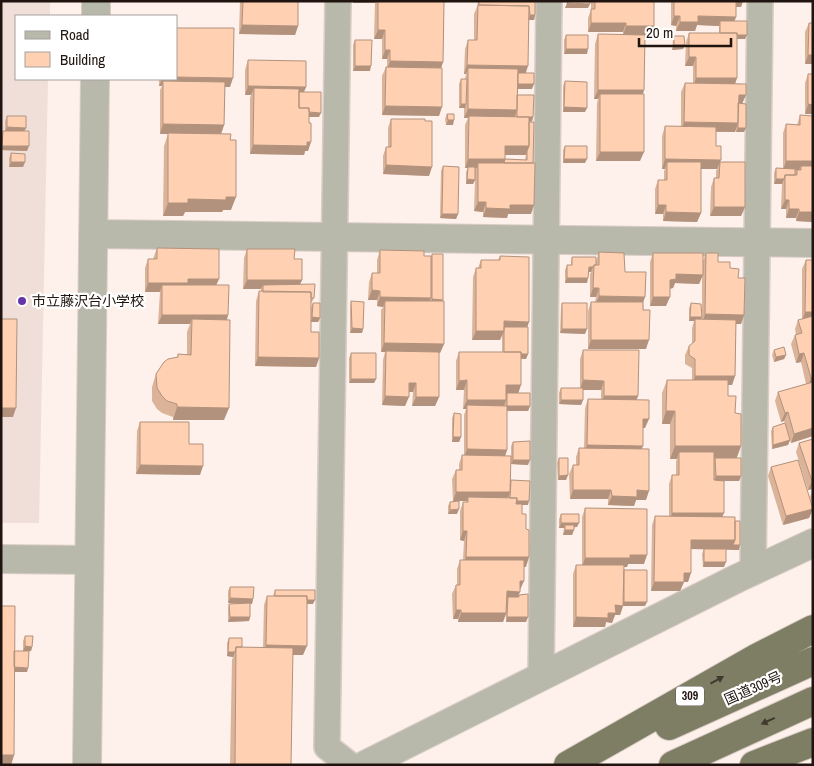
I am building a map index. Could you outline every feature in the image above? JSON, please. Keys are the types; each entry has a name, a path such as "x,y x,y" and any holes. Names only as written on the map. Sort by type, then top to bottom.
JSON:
{"highway":[{"name":"309","path":"568,765 758,657 813,629"},
{"name":"国道309号","path":"584,765 813,661"},
{"path":"674,765 813,701"},
{"path":"754,765 813,742"}],"street":[{"path":"96,1 96,15"},
{"path":"338,1 327,747 350,765"},
{"path":"541,677 549,1"},
{"path":"753,571 760,1"},
{"path":"87,765 95,80"},
{"path":"93,234 813,243"},
{"path":"365,765 753,571 813,543"},
{"path":"1,559 89,560"}],"shaded area":[{"name":"市立藤沢台小学校","path":"1,1 50,1 50,15 15,15 15,80 48,80 39,523 1,523"}],"building":[{"path":"243,1 298,1 298,26 242,25"},
{"path":"378,1 444,1 443,62 390,61 390,50 385,50 385,30 378,30"},
{"path":"479,1 535,1 535,15 530,15 529,6 479,5"},
{"path":"567,1 590,1 590,4 567,3"},
{"path":"595,1 654,1 654,26 626,26 626,23 591,23 591,9 595,9"},
{"path":"674,1 736,1 736,17 698,16 698,22 680,22 680,16 674,16"},
{"path":"478,5 529,6 528,66 467,65 468,40 477,40"},
{"path":"720,21 747,21 747,35 720,33"},
{"path":"809,23 813,23 813,55 808,55"},
{"path":"178,28 234,28 233,78 178,77"},
{"path":"689,33 737,33 737,78 696,78 696,57 689,57"},
{"path":"598,34 645,35 644,90 598,90"},
{"path":"566,35 588,35 588,49 566,49"},
{"path":"674,36 684,36 685,45 674,45"},
{"path":"355,40 372,40 371,66 355,66"},
{"path":"248,60 306,61 306,87 248,86"},
{"path":"386,67 442,68 442,107 385,106"},
{"path":"468,68 518,69 517,110 468,109"},
{"path":"518,73 534,73 534,84 518,84"},
{"path":"808,74 813,74 813,105 808,104"},
{"path":"461,79 467,79 466,104 461,104"},
{"path":"163,81 225,82 224,125 163,124"},
{"path":"565,81 587,82 587,108 564,107"},
{"path":"685,83 746,84 746,95 739,95 738,123 684,122"},
{"path":"254,88 299,89 299,108 309,108 311,142 307,142 307,146 253,145"},
{"path":"299,92 321,92 321,113 309,112 309,108 299,108"},
{"path":"600,94 644,94 644,152 600,152"},
{"path":"517,95 534,95 533,117 517,117"},
{"path":"738,103 746,104 746,128 738,128"},
{"path":"447,114 454,114 454,120 448,120"},
{"path":"800,115 813,116 813,161 786,161 786,124 800,125"},
{"path":"7,116 26,116 26,128 7,127"},
{"path":"469,116 529,117 529,146 505,146 505,159 468,159"},
{"path":"391,119 425,119 425,121 432,121 432,167 386,165 386,147 391,147"},
{"path":"529,122 534,122 533,163 504,163 505,159 527,160"},
{"path":"665,126 716,127 716,146 721,146 721,160 665,159"},
{"path":"3,131 29,131 29,146 2,146"},
{"path":"168,133 231,134 230,140 236,140 236,197 226,197 226,200 188,199 188,203 168,203"},
{"path":"565,146 587,146 587,159 564,159"},
{"path":"11,153 25,154 25,162 11,162"},
{"path":"667,162 701,162 701,213 666,212 666,205 658,205 658,180 667,180"},
{"path":"720,162 745,162 745,207 714,207 714,178 719,178"},
{"path":"478,163 535,163 534,205 510,205 510,209 486,208 486,202 478,202"},
{"path":"443,166 459,167 458,214 442,214"},
{"path":"801,166 813,166 813,212 799,212 799,209 789,209 789,200 785,200 785,175 797,175 797,170 801,170"},
{"path":"468,167 475,167 475,180 467,179"},
{"path":"776,168 795,169 795,175 785,175 784,179 776,179"},
{"path":"157,248 219,249 219,279 188,279 188,283 148,283 148,259 157,259"},
{"path":"247,249 295,249 294,259 302,259 302,280 247,280"},
{"path":"380,250 424,251 424,256 431,256 431,298 380,297 380,291 372,290 372,273 380,273"},
{"path":"599,252 624,253 625,272 646,272 645,297 599,296 599,288 593,288 594,265 599,265"},
{"path":"653,253 703,253 703,275 676,274 676,279 670,280 670,297 653,297"},
{"path":"706,253 718,253 718,262 730,262 730,268 739,269 738,278 745,278 744,315 705,314"},
{"path":"432,254 443,254 443,300 432,299"},
{"path":"500,256 529,257 529,322 504,321 504,331 476,331 476,268 481,268 481,260 500,260"},
{"path":"572,257 596,257 596,265 589,267 588,278 567,278 567,265 572,265"},
{"path":"806,260 813,260 813,312 805,312"},
{"path":"315,284 314,298 311,298 311,292 263,292 263,285"},
{"path":"162,285 229,285 228,315 162,315"},
{"path":"259,291 311,292 311,332 319,332 319,358 258,357"},
{"path":"351,301 364,302 363,329 352,328"},
{"path":"385,301 444,301 444,344 384,343"},
{"path":"591,302 643,302 643,310 650,310 649,340 591,340"},
{"path":"313,303 320,303 320,318 312,317"},
{"path":"562,303 587,303 587,329 562,329"},
{"path":"691,303 701,304 702,317 690,317"},
{"path":"813,316 813,378 811,378 804,353 799,354 795,335 802,333 798,320"},
{"path":"1,319 17,319 16,408 1,408"},
{"path":"192,319 230,320 229,408 177,407 177,404 167,401 157,388 156,374 164,362 178,357 178,354 191,355"},
{"path":"695,319 736,320 735,376 695,376 695,359 689,355 689,346 695,341"},
{"path":"504,327 528,327 528,354 504,352"},
{"path":"784,347 786,355 776,357 774,350"},
{"path":"583,350 639,350 638,396 604,396 604,381 583,380"},
{"path":"386,351 439,352 439,397 416,397 416,383 409,383 409,397 385,396"},
{"path":"459,352 521,352 521,385 506,385 506,400 467,400 467,380 459,381"},
{"path":"351,353 376,353 376,379 351,379"},
{"path":"667,380 728,380 728,396 736,396 735,413 741,414 741,446 675,446 675,411 666,411"},
{"path":"813,382 813,428 794,434 788,412 785,413 778,392"},
{"path":"561,388 583,388 583,400 561,400"},
{"path":"507,393 530,393 530,406 507,406"},
{"path":"588,399 649,400 649,419 643,419 643,446 587,445"},
{"path":"467,405 507,406 507,450 467,449"},
{"path":"454,413 461,414 461,437 453,437"},
{"path":"140,422 189,422 189,444 203,444 203,466 140,465"},
{"path":"785,423 790,440 773,445 773,427"},
{"path":"813,439 813,481 812,481 799,443"},
{"path":"530,441 530,460 513,460 513,442"},
{"path":"579,448 649,449 649,491 637,490 637,497 612,496 611,490 573,490 573,465 579,465"},
{"path":"679,452 714,452 714,480 724,481 724,513 672,513 672,475 679,475"},
{"path":"462,455 511,456 510,492 456,492 456,470 462,470"},
{"path":"559,458 568,458 568,475 559,476"},
{"path":"715,458 741,458 741,476 716,476"},
{"path":"798,460 813,509 786,516 771,467"},
{"path":"511,480 530,481 529,501 517,501 517,498 510,498"},
{"path":"468,497 517,498 516,504 522,504 522,514 526,514 526,529 529,530 529,557 466,557 467,531 463,531 463,502 468,502"},
{"path":"459,501 459,509 450,510 450,502"},
{"path":"585,508 647,509 647,555 630,555 630,558 585,558"},
{"path":"561,514 579,514 579,523 561,523"},
{"path":"655,516 735,517 735,540 691,540 691,573 684,573 684,582 654,582"},
{"path":"735,521 740,521 740,545 733,545 735,540"},
{"path":"565,525 574,525 574,530 565,530"},
{"path":"704,549 726,549 726,562 704,562"},
{"path":"460,560 524,560 524,581 520,581 520,592 507,591 506,613 461,613 461,610 456,610 456,585 460,585"},
{"path":"576,565 624,565 623,606 615,605 616,613 608,613 608,618 576,617"},
{"path":"624,570 647,570 647,602 624,602"},
{"path":"230,587 254,587 253,599 230,598"},
{"path":"275,590 315,590 315,600 307,600 307,596 275,596"},
{"path":"528,594 528,617 507,617 508,597 519,597 519,595"},
{"path":"267,596 307,596 307,646 266,645"},
{"path":"250,603 250,617 230,617 229,604"},
{"path":"1,606 15,606 14,755 1,755"},
{"path":"25,636 33,636 32,647 25,646"},
{"path":"229,638 242,638 242,647 236,647 235,652 228,652"},
{"path":"236,647 293,648 291,765 235,765"},
{"path":"14,651 29,651 28,668 14,667"}],"place":[{"name":"市立藤沢台小学校","path":"22,301"}]}
